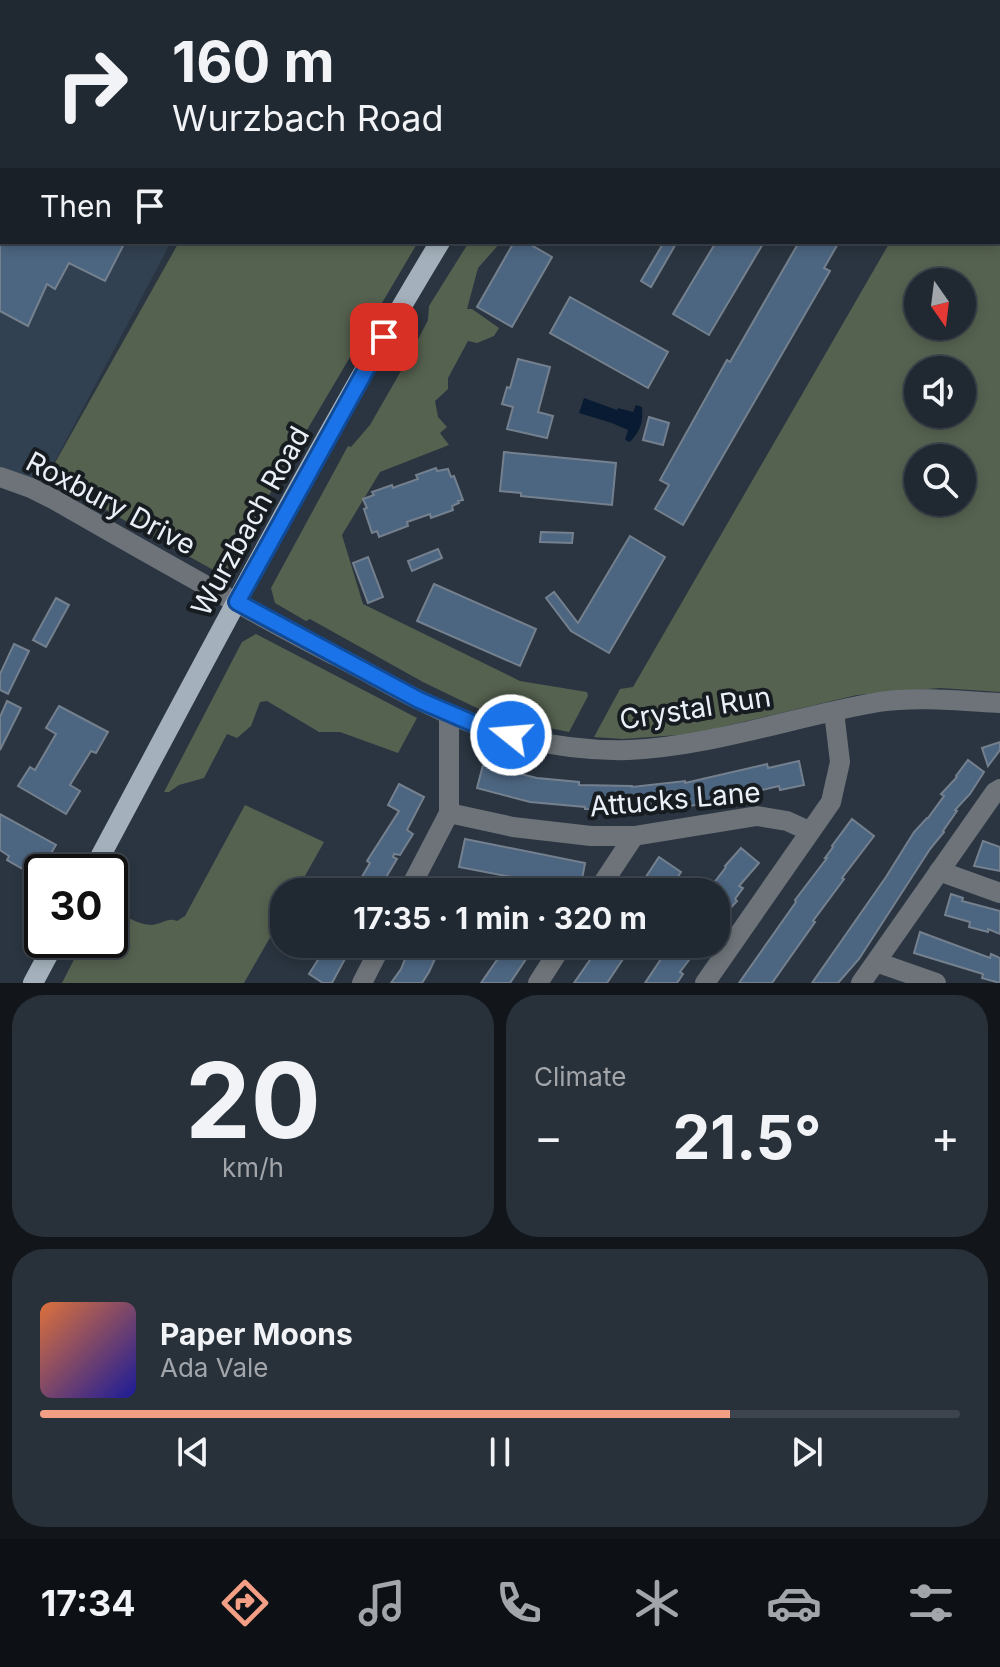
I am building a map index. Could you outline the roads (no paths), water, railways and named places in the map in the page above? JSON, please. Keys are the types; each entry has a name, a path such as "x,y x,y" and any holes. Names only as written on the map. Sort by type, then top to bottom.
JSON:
{"main road":[{"name":"Wurzbach Road","path":"102,854 391,323 439,244"},
{"path":"33,983 46,958"}],"street":[{"name":"Roxbury Drive","path":"0,477 53,499 237,602"},
{"name":"Crystal Run","path":"237,602 449,714 484,728 538,742 628,750 710,739 882,702 949,700 1000,703"},
{"path":"705,983 831,802 840,762 834,712"},
{"path":"415,878 449,813 449,714"},
{"path":"861,983 1000,789"},
{"name":"Attucks Lane","path":"449,813 529,829 591,836 634,836 757,816 787,821 809,831"},
{"path":"606,878 634,836"},
{"path":"939,871 1000,893"},
{"path":"362,983 375,958"},
{"path":"538,983 554,958"},
{"path":"876,962 936,983"}]}
